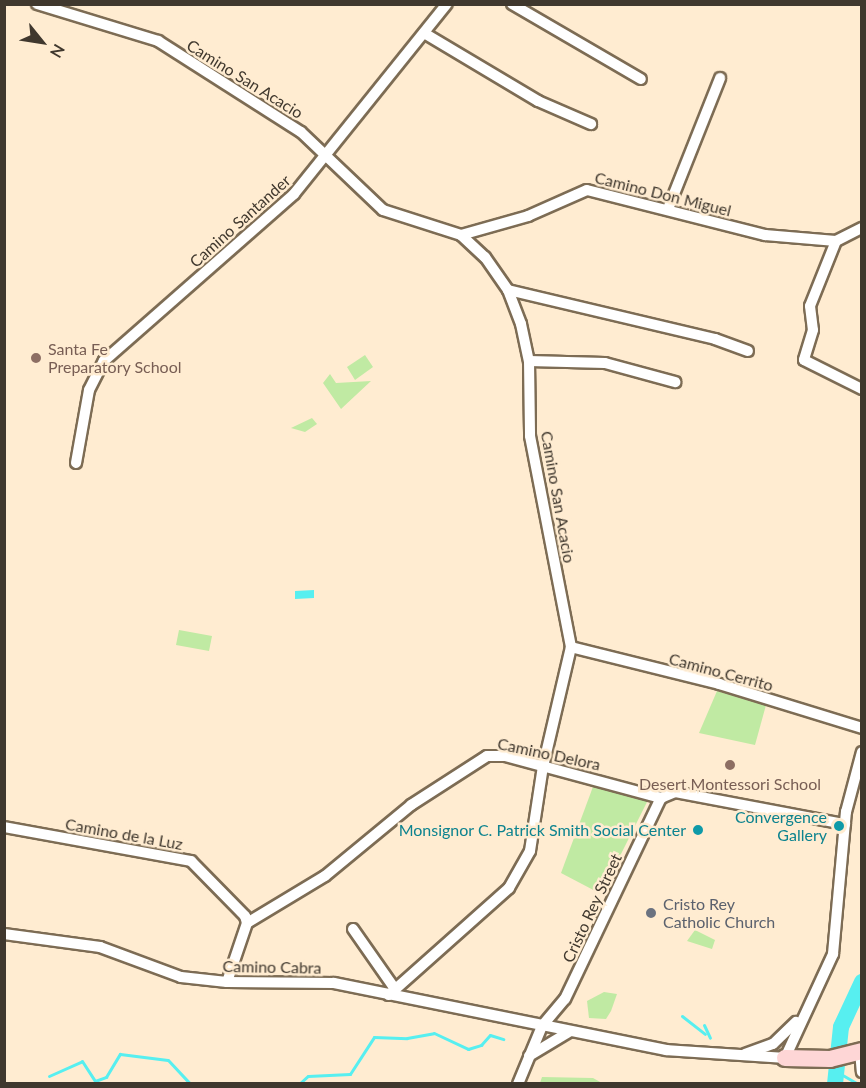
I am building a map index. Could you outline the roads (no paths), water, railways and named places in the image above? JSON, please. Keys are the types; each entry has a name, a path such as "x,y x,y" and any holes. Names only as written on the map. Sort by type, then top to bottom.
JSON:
{"street":[{"name":"Camino San Acacio","path":"37,4 158,41 301,132 383,210 461,235 485,257 508,290 529,362 530,436 572,647 543,766 530,852 509,888 392,992"},
{"name":"Camino Santander","path":"76,462 89,390 104,361 271,215 325,157 447,4"},
{"path":"512,4 640,79"},
{"path":"424,33 538,101 591,124"},
{"path":"668,209 720,78"},
{"name":"Camino Don Miguel","path":"461,235 528,216 587,190 765,235 836,241"},
{"path":"861,228 836,241 810,306 813,330 804,360 861,389"},
{"path":"508,290 715,339 748,351"},
{"path":"529,362 605,363 675,382"},
{"name":"Camino Cerrito","path":"572,647 718,684 861,728"},
{"path":"785,1058 836,938 845,824 861,752"},
{"name":"Camino Delora","path":"247,923 325,876 411,805 482,758 505,756 661,798 675,792 845,824"},
{"name":"Cristo Rey Street","path":"518,1083 542,1026 564,999 661,798"},
{"name":"Camino de la Luz","path":"4,827 190,861 245,916 247,923"},
{"path":"227,982 247,923"},
{"path":"353,929 392,992"},
{"name":"Camino Cabra","path":"4,934 100,947 160,972 227,982 303,980 392,992 569,1032 666,1050 727,1056"},
{"path":"727,1056 751,1053 773,1044 794,1024 812,999"},
{"path":"529,1057 569,1032"},
{"path":"727,1056 830,1059 858,1052 861,1072"}],"water":[{"path":"314,590 314,598 295,599 295,591"}],"waterway":[{"path":"835,1084 841,1027 862,982"},
{"path":"682,1016 705,1034"},
{"path":"704,1025 710,1038"},
{"path":"299,1084 308,1076 350,1074 374,1037 407,1038 434,1033 468,1049 481,1045 490,1035 503,1039"},
{"path":"49,1076 82,1061 95,1081 106,1077 120,1054 168,1060 190,1084"},
{"path":"839,1073 858,1084"}],"place":[{"name":"Santa Fe Preparatory School","path":"36,358"},
{"name":"Desert Montessori School","path":"730,765"},
{"name":"Convergence Gallery","path":"839,826"},
{"name":"Monsignor C. Patrick Smith Social Center","path":"698,830"},
{"name":"Cristo Rey Catholic Church","path":"651,913"}]}
